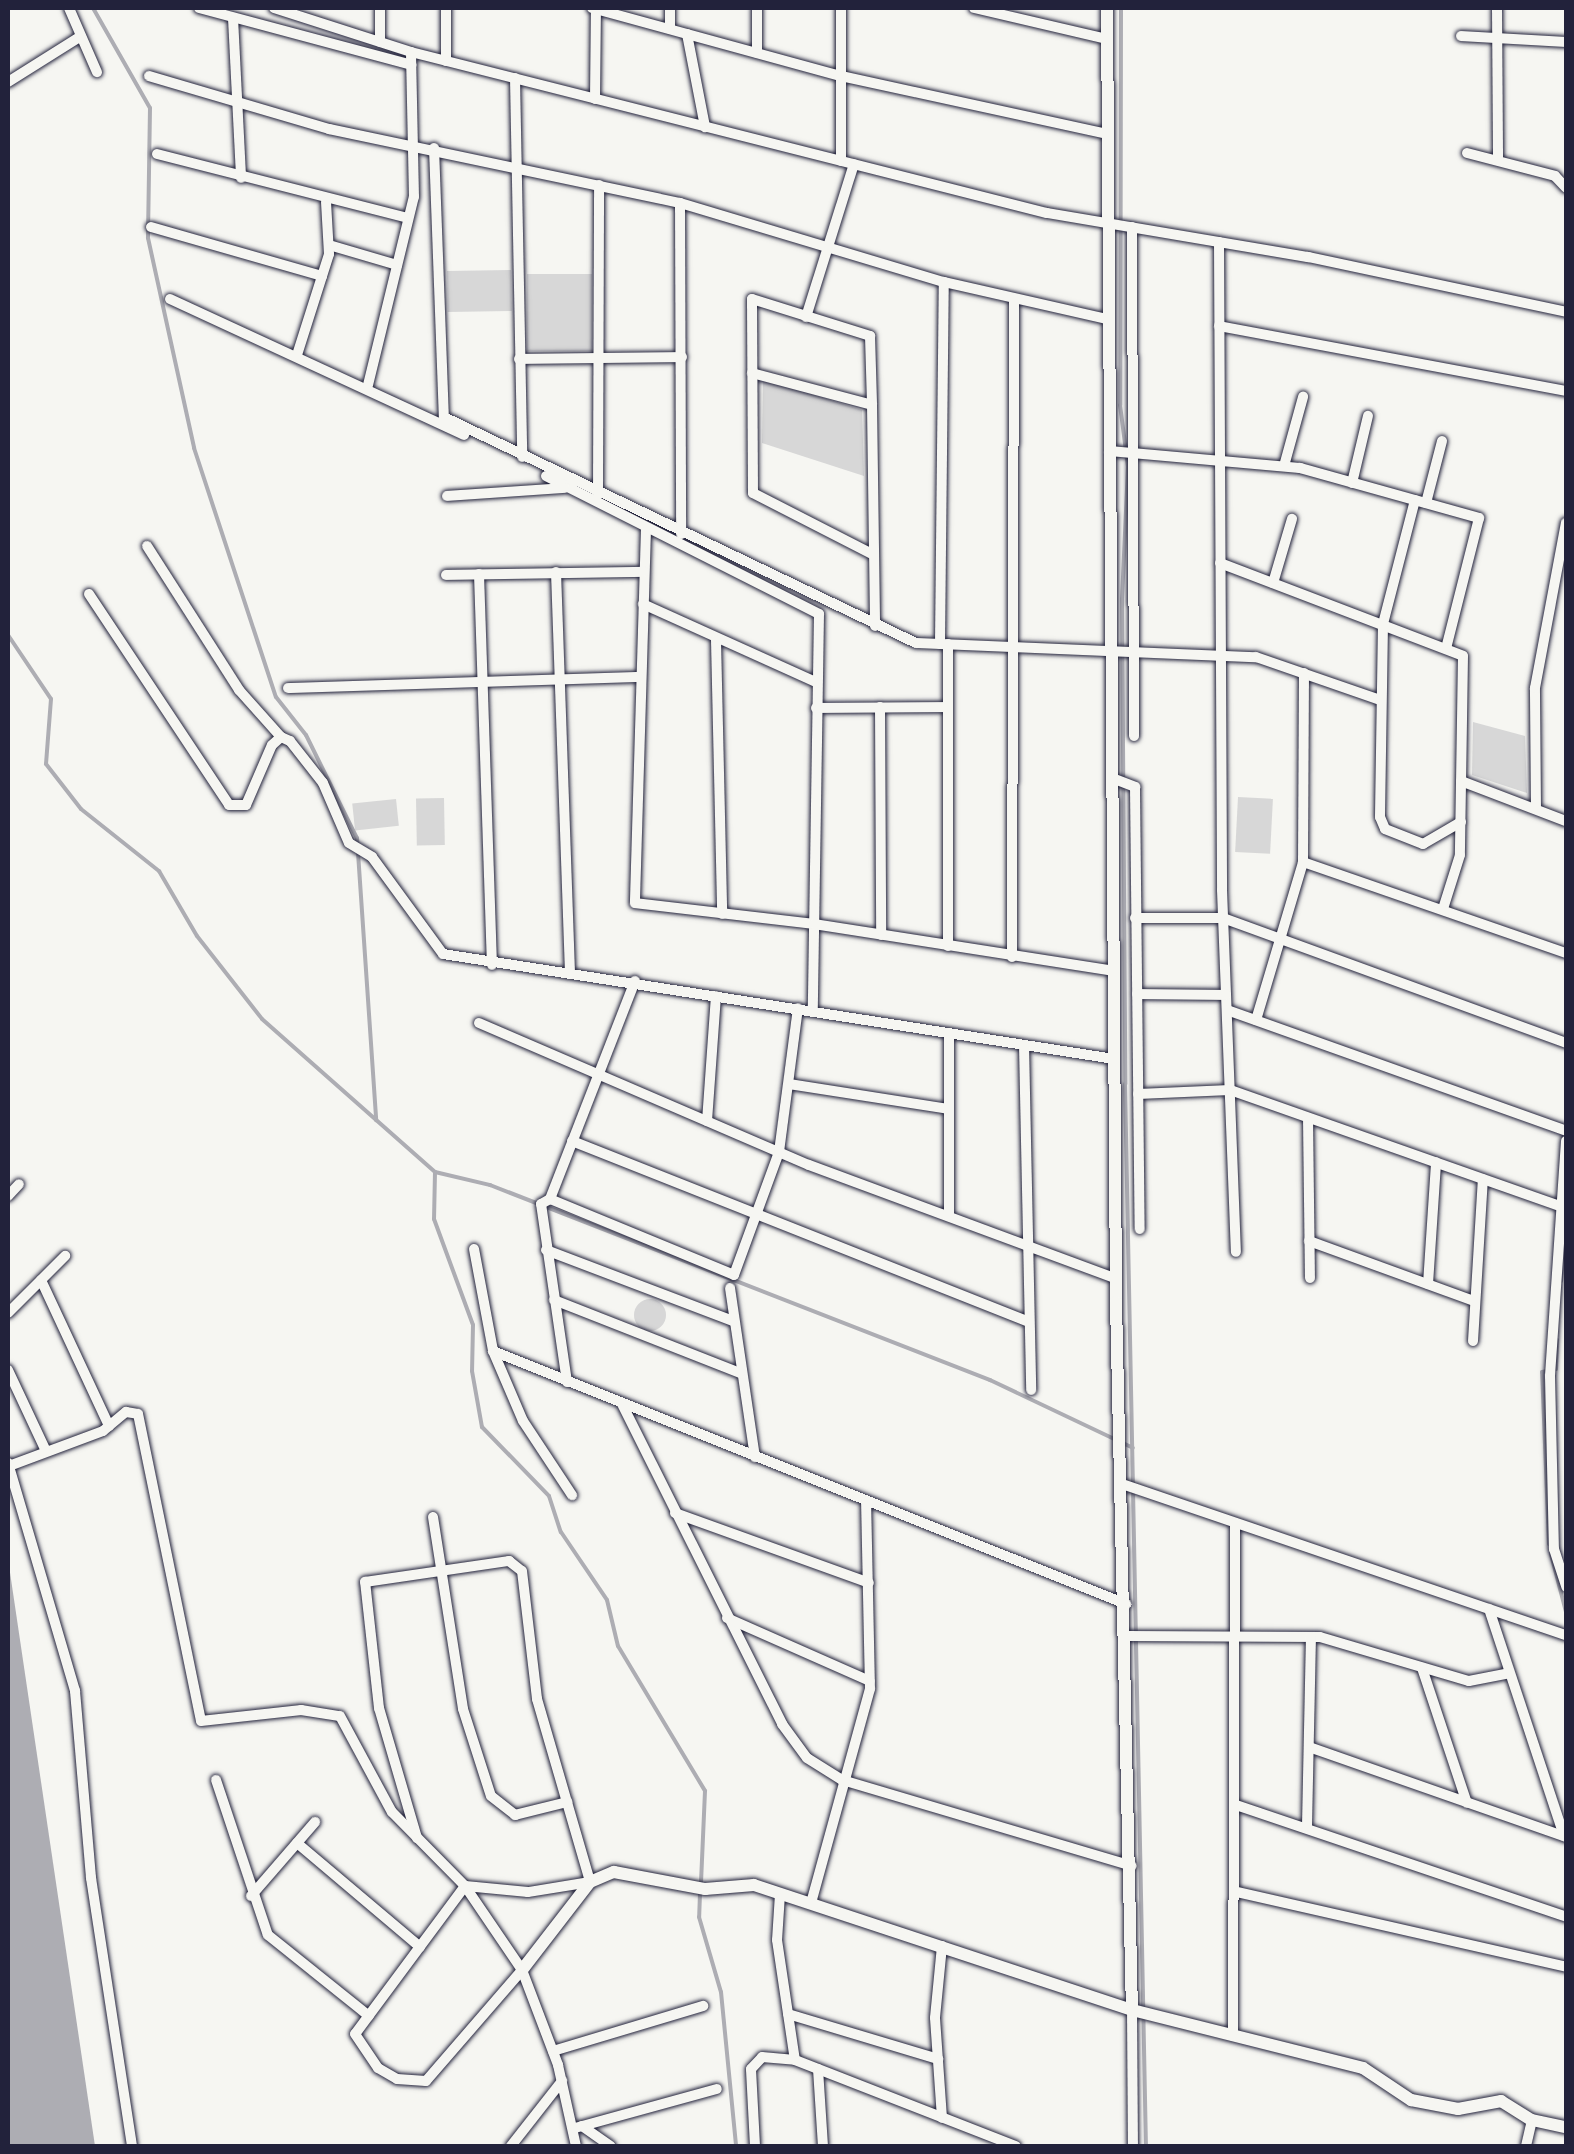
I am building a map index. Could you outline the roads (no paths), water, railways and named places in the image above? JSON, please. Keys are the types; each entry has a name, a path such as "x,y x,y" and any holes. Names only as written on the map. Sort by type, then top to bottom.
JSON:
{"street":[{"path":"69,8 97,72"},
{"path":"199,8 412,65"},
{"path":"274,8 411,52 841,161 1106,223 1566,312"},
{"path":"318,8 318,21"},
{"path":"380,8 380,42"},
{"path":"446,8 446,61"},
{"path":"595,99 595,8 841,76 1106,134"},
{"path":"670,8 670,29"},
{"path":"757,53 758,8"},
{"path":"841,161 842,8"},
{"path":"974,8 1011,12 1106,39"},
{"path":"1107,8 1116,1278 1133,1866 1132,2146"},
{"path":"1497,8 1498,159"},
{"path":"233,18 241,178"},
{"path":"687,34 706,127"},
{"path":"8,82 81,36"},
{"path":"1461,36 1566,42"},
{"path":"368,385 408,218 415,144 411,52"},
{"path":"148,76 329,130 434,148 680,204 944,282 1107,319"},
{"path":"514,78 522,457"},
{"path":"434,148 444,417 681,534 916,643 1220,655 1304,673 1380,700"},
{"path":"1467,153 1556,176 1566,188"},
{"path":"157,154 326,202 408,218"},
{"path":"806,317 854,164"},
{"path":"598,494 599,185"},
{"path":"297,355 330,244 326,202"},
{"path":"680,204 681,534"},
{"path":"151,227 322,276"},
{"path":"1132,227 1134,736"},
{"path":"1219,242 1223,918 1236,1252"},
{"path":"330,244 396,265"},
{"path":"944,282 948,946"},
{"path":"170,299 368,385 646,530 819,614 813,1012"},
{"path":"1012,957 1014,299"},
{"path":"874,554 754,493 752,300 870,336 876,626"},
{"path":"1219,326 1566,391"},
{"path":"519,359 682,357"},
{"path":"752,373 872,404"},
{"path":"1284,466 1303,396"},
{"path":"1352,483 1368,416"},
{"path":"1442,442 1383,624 1380,700 1385,829 1423,844 1461,822"},
{"path":"1108,451 1284,466 1479,518 1446,648"},
{"path":"447,496 567,488"},
{"path":"1273,583 1292,519"},
{"path":"1536,809 1535,688 1566,523"},
{"path":"646,530 635,903 814,924 1136,980"},
{"path":"146,546 239,690 322,783 349,843 372,857 444,954 492,965 634,981 1114,1059"},
{"path":"1220,563 1463,656 1460,855 1443,909"},
{"path":"556,572 570,972"},
{"path":"446,575 644,572"},
{"path":"479,574 492,965"},
{"path":"89,594 235,810 246,805 281,738"},
{"path":"643,604 816,682"},
{"path":"716,640 722,914"},
{"path":"1256,1020 1303,862 1304,673"},
{"path":"288,688 640,677"},
{"path":"880,707 881,935"},
{"path":"816,708 948,707"},
{"path":"1112,778 1135,788 1140,1229"},
{"path":"1461,781 1566,821"},
{"path":"1303,862 1566,953"},
{"path":"1136,918 1223,918 1566,1043"},
{"path":"567,1382 540,1212 550,1199 634,981"},
{"path":"1136,994 1226,995"},
{"path":"707,1121 716,996"},
{"path":"550,1199 734,1275 779,1152 798,1008"},
{"path":"1227,1010 1566,1130"},
{"path":"479,1023 779,1152 1116,1278"},
{"path":"949,1034 949,1216"},
{"path":"1024,1045 1032,1390"},
{"path":"788,1084 948,1109"},
{"path":"1138,1094 1230,1090 1560,1206"},
{"path":"1308,1118 1310,1278"},
{"path":"572,1141 1028,1322"},
{"path":"1566,1141 1550,1376 1554,1549 1566,1587"},
{"path":"1428,1284 1436,1162"},
{"path":"1473,1341 1483,1179"},
{"path":"8,1196 19,1184"},
{"path":"1309,1241 1474,1301"},
{"path":"474,1249 493,1350 522,1421 572,1496"},
{"path":"546,1250 733,1321"},
{"path":"8,1313 65,1256"},
{"path":"41,1280 109,1426"},
{"path":"730,1288 755,1457"},
{"path":"554,1300 740,1373"},
{"path":"493,1350 1126,1604"},
{"path":"8,1370 46,1451"},
{"path":"622,1404 726,1617 796,1746 842,1780 1133,1866"},
{"path":"132,2146 91,1878 75,1692 8,1464 109,1426 126,1412 141,1420 202,1720 328,1710 340,1716 392,1812 465,1886 522,1970 578,2127 576,2146"},
{"path":"1122,1484 1566,1635"},
{"path":"810,1904 870,1681 866,1501"},
{"path":"676,1514 869,1584"},
{"path":"433,1517 463,1709 491,1796 515,1814 567,1802"},
{"path":"1233,2036 1237,1892 1236,1523"},
{"path":"417,1838 379,1708 365,1582 502,1561 522,1571 537,1700 590,1882"},
{"path":"1489,1609 1506,1674 1565,1836"},
{"path":"726,1617 870,1681"},
{"path":"1127,1636 1310,1638 1469,1682 1506,1674"},
{"path":"1307,1826 1310,1638"},
{"path":"1422,1668 1467,1802"},
{"path":"1309,1748 1565,1836"},
{"path":"216,1780 251,1896 268,1935 369,2016"},
{"path":"1236,1806 1307,1826 1566,1916"},
{"path":"251,1896 315,1822"},
{"path":"297,1843 420,1946"},
{"path":"465,1886 514,1892 590,1882 630,1871 700,1888 754,1885 1132,2010 1363,2068 1410,2100 1458,2109 1502,2101 1566,2138"},
{"path":"465,1886 355,2034 365,2054 398,2079 426,2081 522,1970 590,1882"},
{"path":"1237,1892 1566,1967"},
{"path":"780,1894 778,1940 795,2060"},
{"path":"942,1946 938,2058 942,2118"},
{"path":"553,2050 703,2006"},
{"path":"788,2014 938,2058"},
{"path":"756,2146 752,2069 762,2056 795,2060 1016,2146"},
{"path":"818,2070 823,2146"},
{"path":"511,2146 562,2081"},
{"path":"578,2127 717,2089"},
{"path":"1532,2120 1566,2127"},
{"path":"1526,2146 1532,2120"},
{"path":"578,2127 611,2146"}],"waterway":[{"path":"93,8 150,108 148,238 194,448 276,697 306,735 357,838 376,1120"},
{"path":"1121,8 1120,405 1128,467 1122,599 1125,1084 1146,2146"},
{"path":"8,635 51,699 46,764 81,809 159,871 197,936 262,1019 435,1172 490,1185 990,1380 1133,1448"},
{"path":"435,1172 434,1219 473,1325 472,1371 482,1427 549,1496 561,1532 607,1600 618,1646 705,1791 701,1883"},
{"path":"1561,1281 1566,1226"},
{"path":"1549,1544 1542,1372 1556,1369 1557,1340"},
{"path":"1551,1554 1566,1612"},
{"path":"700,1893 699,1917 721,1992 736,2146"}]}
